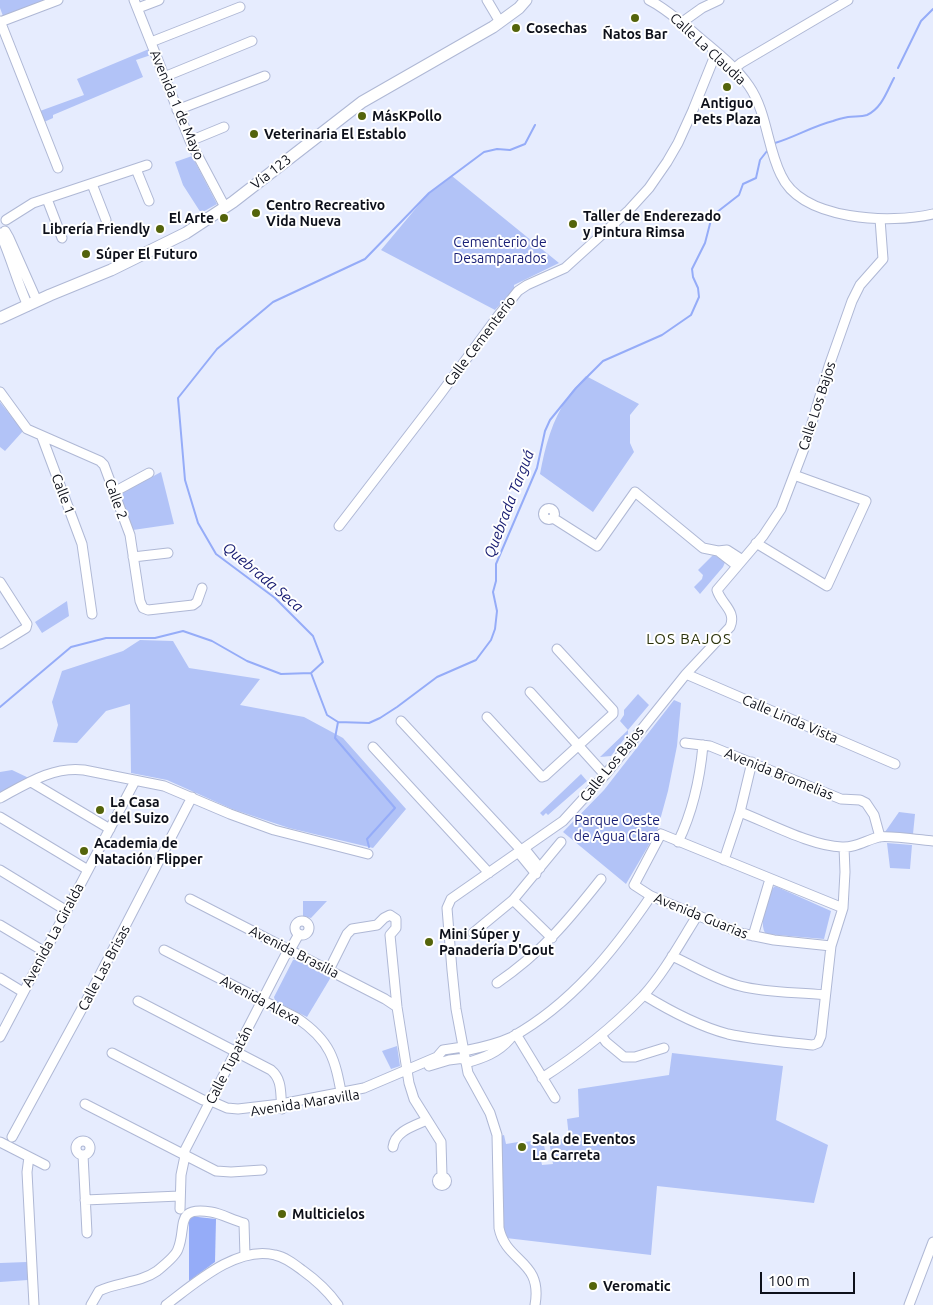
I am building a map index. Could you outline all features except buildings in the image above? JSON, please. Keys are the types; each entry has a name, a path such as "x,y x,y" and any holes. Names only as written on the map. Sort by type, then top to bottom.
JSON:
{"main road":[{"name":"Vía 123","path":"0,318 162,246 225,207 362,102 500,22 526,0"}],"street":[{"path":"58,0 0,22 58,168"},
{"path":"136,4 159,0"},
{"path":"487,0 500,22"},
{"name":"Calle La Claudia","path":"649,0 659,5 682,23 734,69 750,87 761,113 777,167 789,188 808,201 833,212 905,219 933,214"},
{"path":"682,23 705,3 719,0"},
{"path":"734,69 741,63 848,0"},
{"name":"Avenida 1 de Mayo","path":"136,4 190,141 225,207"},
{"path":"151,42 240,7"},
{"path":"164,77 252,41"},
{"name":"Calle Cementerio","path":"339,526 518,291 565,268 629,210 649,188 678,143 716,53"},
{"path":"178,110 265,76"},
{"path":"190,141 224,127"},
{"path":"33,303 31,286 2,232 8,225 3,218 33,203 146,165"},
{"path":"136,169 149,202"},
{"path":"92,184 106,220"},
{"path":"47,199 62,238"},
{"name":"Calle Los Bajos","path":"534,1305 536,1287 532,1274 507,1247 500,1235 497,1135 490,1113 470,1079 464,1055 452,970 447,908 454,897 563,821 605,775 686,674 730,627 731,612 717,590 781,509 852,301 860,285 883,259 880,218"},
{"path":"14,257 21,292 33,303"},
{"path":"21,292 31,286"},
{"path":"0,324 13,313"},
{"path":"0,392 27,429 42,437"},
{"name":"Calle 2","path":"42,437 67,446 104,465 130,535 140,601 143,608 148,610 193,605 197,602 202,588"},
{"name":"Calle 1","path":"42,437 82,544 92,614"},
{"path":"114,492 150,473"},
{"path":"756,543 826,586 866,500 794,475"},
{"path":"553,518 598,546 635,492 697,545 718,551 739,562"},
{"path":"133,557 168,553"},
{"path":"0,582 27,624 26,628 0,644"},
{"path":"487,717 542,777 614,713 557,649"},
{"name":"Calle Linda Vista","path":"686,674 895,764"},
{"path":"530,692 605,775"},
{"path":"402,721 521,850 538,871"},
{"name":"Avenida Bromelias","path":"685,743 710,746 842,799 860,800 866,803 874,815 880,837"},
{"path":"703,745 701,767 694,801 678,842 843,908"},
{"path":"373,747 489,873"},
{"path":"724,860 740,812 752,762"},
{"path":"0,798 56,771 74,768 164,786 274,830 368,854"},
{"name":"Avenida La Giralda","path":"1,1034 135,781"},
{"path":"31,782 110,829"},
{"name":"Calle Las Brisas","path":"12,1137 91,992 192,797"},
{"path":"740,812 831,846 858,845 880,837 933,841"},
{"path":"0,816 88,870"},
{"name":"Avenida Guarias","path":"678,842 661,834 634,885 651,896 696,916 754,936 831,946"},
{"path":"473,933 513,900 560,842"},
{"path":"644,995 668,1009 728,1034 813,1045 818,1043 821,1036 831,946 843,908 844,847"},
{"path":"0,870 66,910"},
{"path":"497,983 522,965 552,938 570,919 601,879"},
{"path":"754,936 770,879"},
{"path":"464,1055 489,1056 499,1050 514,1035 546,1014 583,982 623,937 651,896"},
{"name":"Avenida Brasilia","path":"190,899 386,999 397,1007"},
{"path":"513,900 552,938"},
{"path":"330,970 347,934 352,929 377,925 386,916 395,917 397,925 390,935 397,1007 407,1072 414,1099 441,1142 442,1176"},
{"path":"542,1078 602,1035 644,995 672,956 696,916"},
{"path":"0,925 45,952"},
{"name":"Calle Tupatán","path":"180,1209 181,1175 185,1150 239,1053 284,956 290,950 299,934"},
{"name":"Avenida Alexa","path":"164,950 297,1018 310,1027 320,1037 332,1055 342,1096"},
{"path":"672,956 739,986 825,995"},
{"path":"0,978 24,992"},
{"path":"138,1001 277,1074 280,1081 282,1107"},
{"path":"514,1035 555,1098"},
{"path":"602,1035 606,1042 624,1058 635,1057 664,1048"},
{"name":"Avenida Maravilla","path":"112,1053 210,1104 238,1109 282,1107 363,1094 437,1057 443,1050 449,1049 464,1055"},
{"name":"Avenida Maravilla","path":"407,1072 464,1055"},
{"path":"85,1104 206,1167 223,1172 262,1170"},
{"path":"393,1147 394,1140 398,1135 428,1120"},
{"path":"0,1142 46,1165"},
{"path":"83,1154 87,1233"},
{"path":"29,1157 27,1172 34,1305"},
{"path":"85,1200 180,1196"},
{"path":"90,1305 99,1291 150,1275 178,1251 183,1222 188,1214 199,1211 211,1212 244,1223 245,1256"},
{"path":"909,1305 933,1242"},
{"path":"166,1305 227,1262 245,1256 270,1254 285,1258 318,1282 338,1305"}],"green space":[{"path":"0,0 45,0 3,16"},
{"path":"149,49 151,55 136,60 143,77 53,115 53,118 44,122 40,111 84,95 77,79"},
{"path":"192,156 217,204 201,213 183,185 175,162"},
{"name":"Cementerio de Desamparados","path":"452,176 559,263 514,285 514,289 495,310 381,250 427,195"},
{"path":"586,376 639,404 630,415 630,443 634,452 593,512 540,474 553,424 570,394"},
{"path":"0,402 23,431 5,451 0,447"},
{"path":"161,472 174,524 133,530 120,494"},
{"path":"713,555 726,560 723,567 700,594 694,587 702,579 703,575 698,570"},
{"path":"67,601 69,616 42,633 35,622"},
{"path":"140,640 173,641 189,668 260,679 240,705 304,717 343,738 406,809 373,848 289,828 232,809 167,780 131,773 130,704 106,711 77,743 53,742 58,725 52,702 62,671 123,651"},
{"path":"638,694 649,705 628,730 620,721 624,715 624,710"},
{"name":"Parque Oeste de Agua Clara","path":"674,700 681,703 677,746 668,791 657,831 626,884 563,832 604,790"},
{"path":"628,730 628,734 611,756 600,757"},
{"path":"12,770 33,780 0,797 0,772"},
{"path":"581,774 587,781 548,815 546,813 543,816 540,813"},
{"path":"899,812 915,814 913,834 885,832"},
{"path":"887,843 912,845 910,869 890,868"},
{"path":"775,886 831,911 824,939 766,934 763,924 764,909 769,895"},
{"path":"303,901 327,901 311,918 303,916"},
{"path":"297,959 331,977 307,1017 275,1001 274,997 293,960"},
{"path":"397,1046 400,1066 391,1069 382,1051"},
{"path":"672,1053 783,1066 776,1120 828,1145 814,1203 657,1186 651,1255 506,1238 503,1228 500,1136 504,1135 506,1144 518,1142 520,1152 526,1151 525,1142 543,1141 545,1150 539,1151 542,1165 553,1164 549,1141 569,1138 567,1119 579,1117 578,1089 669,1075"},
{"path":"27,1262 28,1280 0,1282 0,1263"}],"shaded area":[{"path":"189,1216 216,1219 215,1262 189,1281"}],"waterway":[{"name":"Quebrada Targuá","path":"898,68 921,21 933,9"},
{"name":"Quebrada Targuá","path":"775,143 837,120 867,115 880,104 894,78"},
{"name":"Quebrada Seca","path":"0,707 71,647 106,638 155,638 183,631 212,641 247,661 281,674 311,673 323,662 313,636 275,598 216,554 198,523 185,480 178,398 217,349 273,302 365,259 429,193 484,152 497,149 510,150 525,144 535,125"},
{"name":"Quebrada Targuá","path":"311,673 327,715 338,722 369,723 397,707 437,677 476,660 491,640 495,629 497,611 493,592 496,581 496,564 537,468 545,431 550,420 576,388 603,361 662,335 691,315 699,297 692,269 705,243 712,216 739,195 743,184 756,178 760,160 767,151"},
{"path":"338,722 335,738 395,808 367,839 369,847"}],"place":[{"name":"Ñatos Bar","path":"635,18"},
{"name":"Cosechas","path":"516,28"},
{"name":"Antiguo Pets Plaza","path":"727,87"},
{"name":"MásKPollo","path":"362,116"},
{"name":"Veterinaria El Establo","path":"254,134"},
{"name":"Centro Recreativo Vida Nueva","path":"256,213"},
{"name":"El Arte","path":"224,218"},
{"name":"Taller de Enderezado y Pintura Rimsa","path":"573,224"},
{"name":"Librería Friendly","path":"160,229"},
{"name":"Súper El Futuro","path":"86,254"},
{"name":"La Casa del Suizo","path":"100,810"},
{"name":"Academia de Natación Flipper","path":"84,851"},
{"name":"Mini Súper y Panadería D'Gout","path":"429,942"},
{"name":"Sala de Eventos La Carreta","path":"522,1147"},
{"name":"Multicielos","path":"282,1214"},
{"name":"Veromatic","path":"593,1286"}],"district":[{"name":"LOS BAJOS","path":"689,639"}]}
